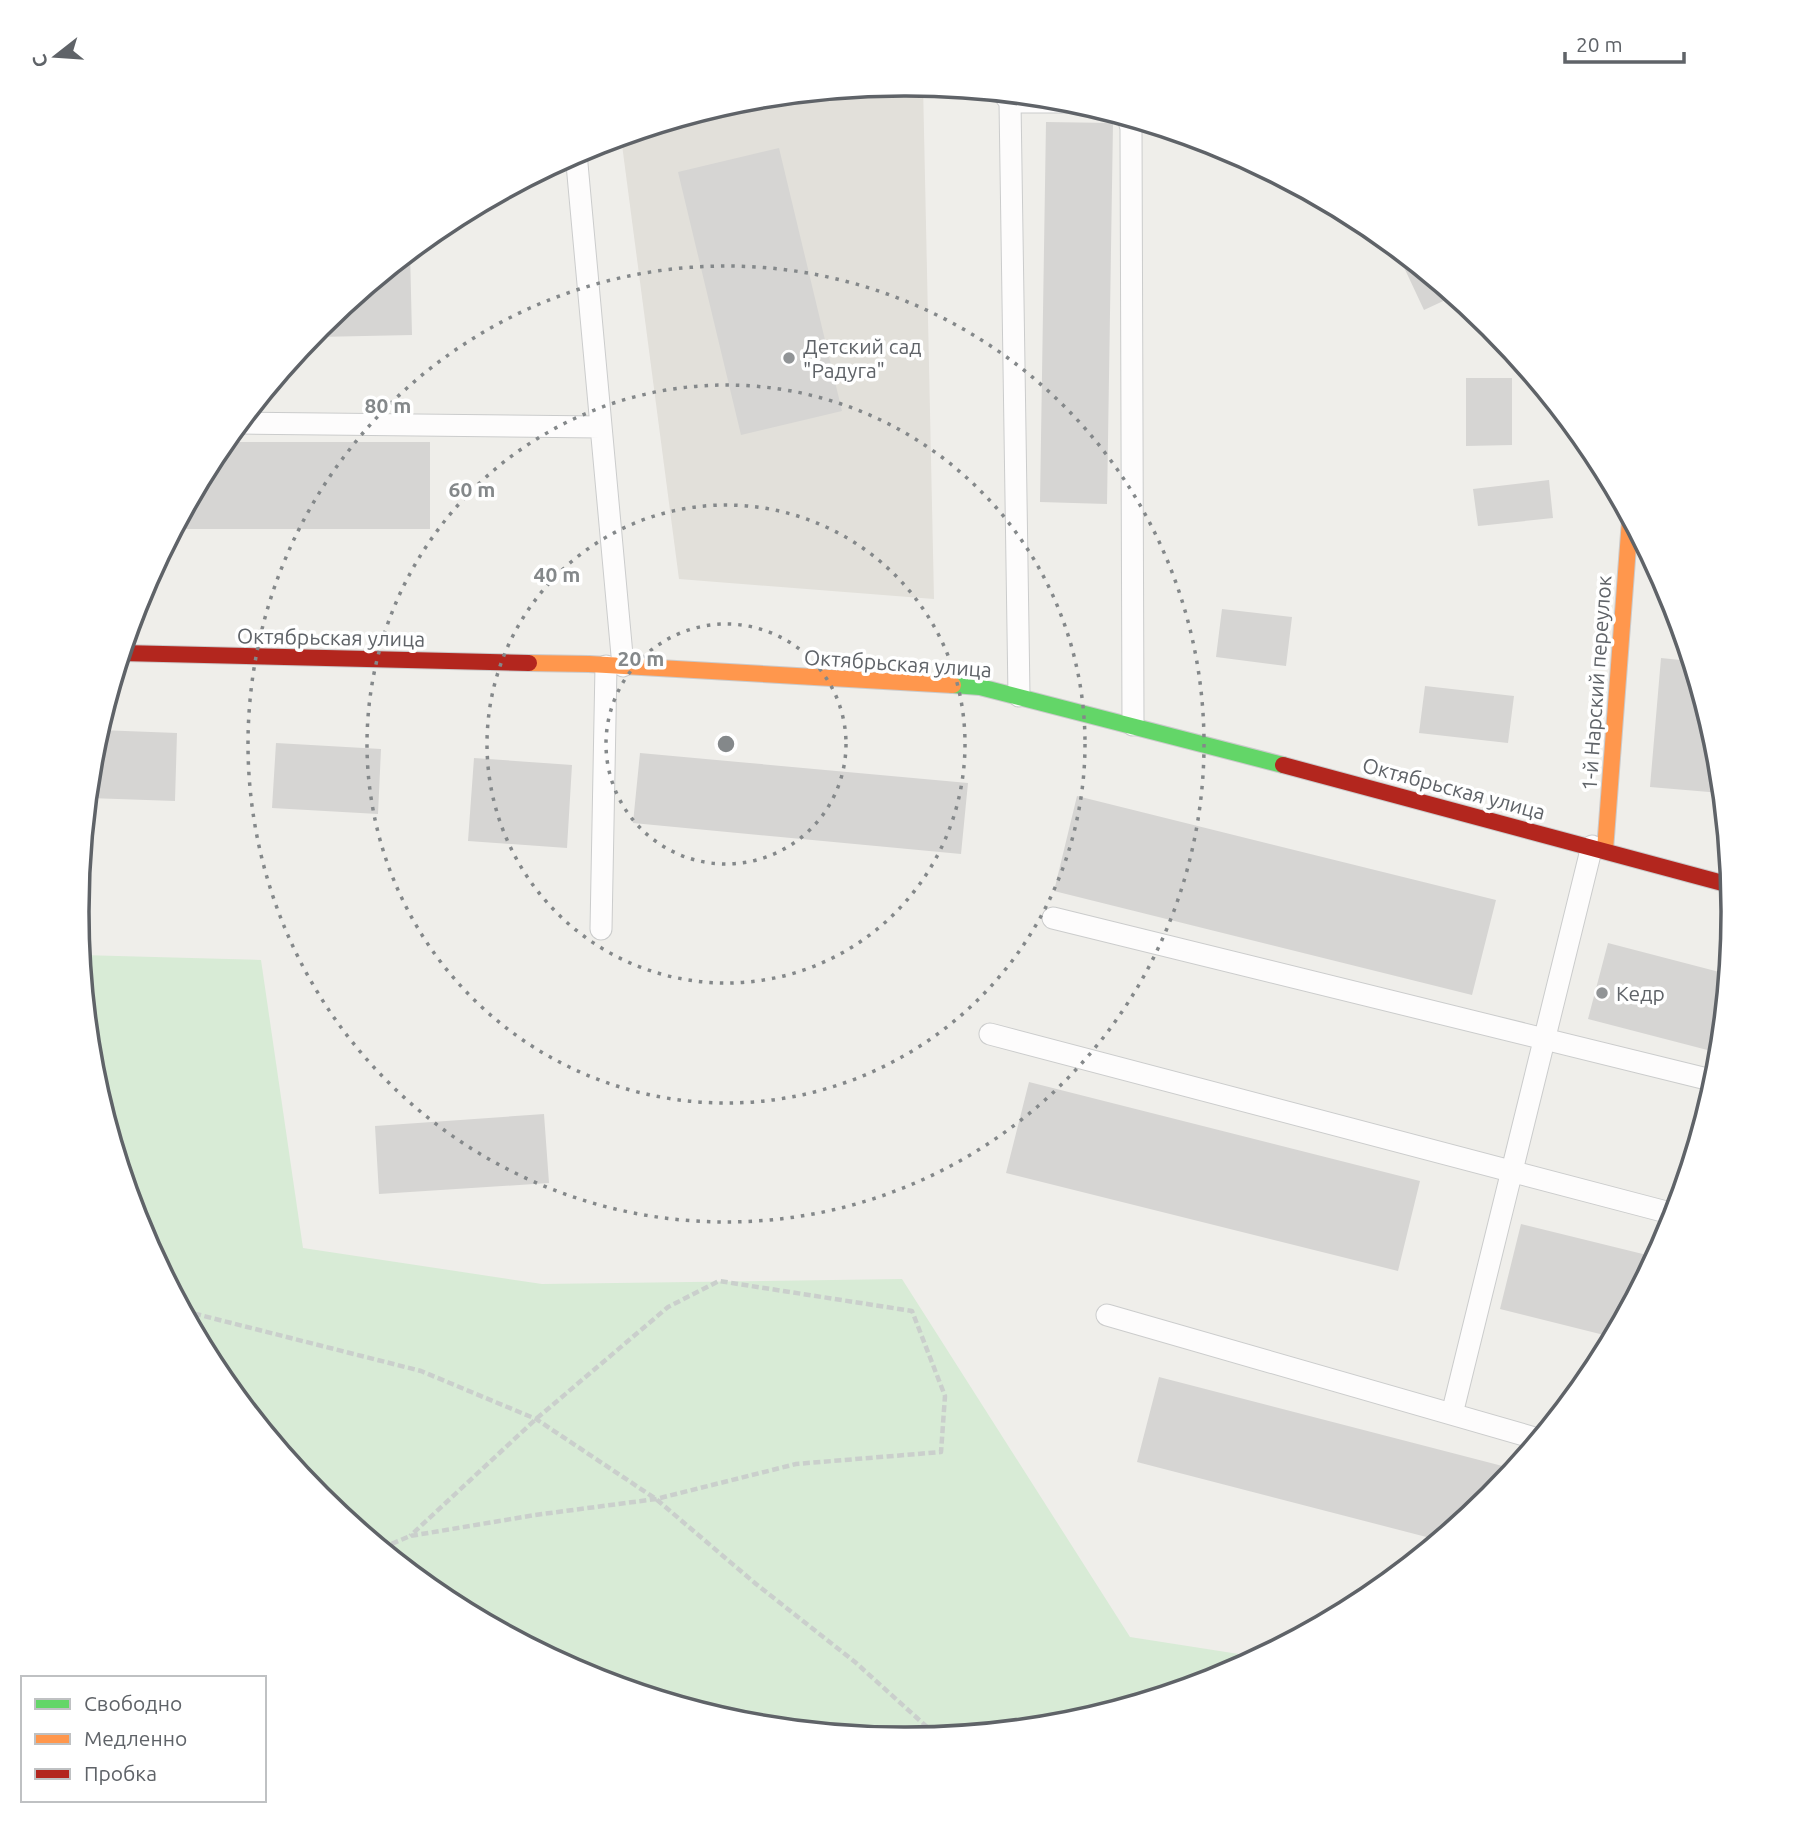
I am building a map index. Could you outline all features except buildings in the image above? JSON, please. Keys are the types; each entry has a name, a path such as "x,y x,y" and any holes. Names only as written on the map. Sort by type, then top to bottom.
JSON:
{"street":[{"name":"1-й Нарский переулок","path":"1598,848 1628,536"},
{"name":"Октябрьская улица","path":"132,653 614,666 980,687 1133,725 1720,882"}],"lane":[{"path":"1006,102 1019,696"},
{"path":"1129,128 1133,725"},
{"path":"577,165 601,427 614,666 601,929"},
{"path":"252,423 601,427"},
{"path":"1452,1414 1544,1039 1598,848"},
{"path":"1053,918 1703,1078"},
{"path":"990,1034 1664,1211"},
{"path":"1107,1315 1529,1436"}],"path":[{"path":"390,1544 410,1536 535,1515 656,1500 796,1464 942,1452 945,1395 912,1311 719,1281 668,1307 536,1419 410,1536"},
{"path":"196,1314 421,1371 536,1419 656,1500 855,1662 927,1727"}],"shaded area":[{"name":"Детский сад \"Радуга\"","path":"923,96 934,599 679,579 622,147 746,111 852,97"}],"green space":[{"path":"91,955 261,960 303,1248 542,1284 902,1279 1130,1637 1241,1654 1167,1684 1064,1712 958,1726 852,1726 746,1712 643,1684 544,1643 452,1590 408,1559 328,1488 258,1408 199,1319 151,1224 117,1123 96,1018"}],"traffic: fast":[{"path":"953,685 980,687 1283,765"}],"traffic: slow":[{"path":"1605,850 1629,536"},
{"path":"529,663 589,664 953,685"}],"traffic: jam":[{"path":"132,653 529,663"},
{"path":"1283,765 1720,882"}],"place":[{"name":"Детский сад \"Радуга\"","path":"789,358"},
{"name":"Кедр","path":"1602,993"}]}
